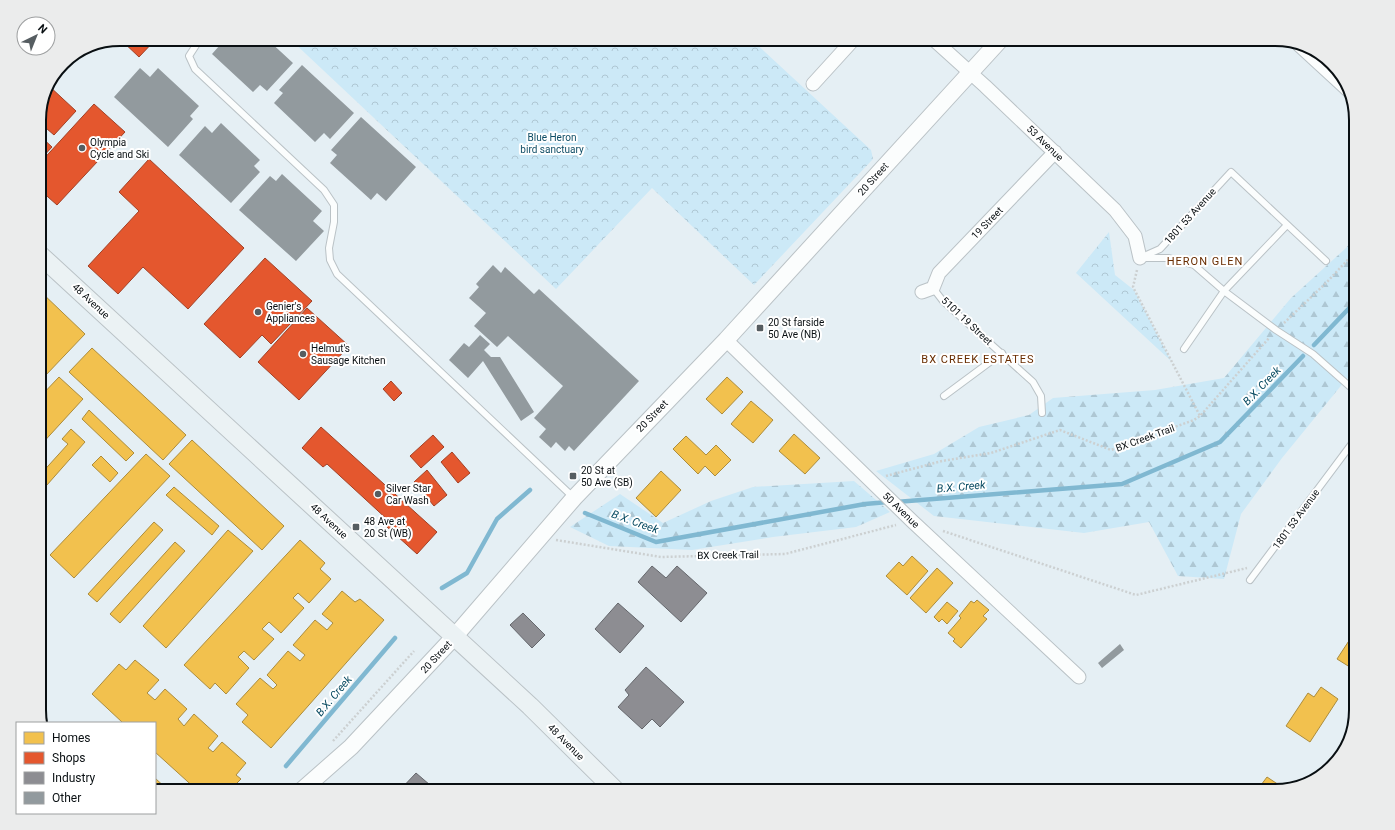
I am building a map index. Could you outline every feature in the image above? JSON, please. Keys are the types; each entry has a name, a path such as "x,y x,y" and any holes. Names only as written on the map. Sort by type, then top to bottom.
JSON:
{"main road":[{"name":"48 Avenue","path":"46,260 455,636 530,706 609,784"}],"street":[{"path":"812,84 847,46"},
{"name":"53 Avenue","path":"941,46 1115,210 1134,236 1140,258"},
{"name":"20 Street","path":"309,784 351,747 455,636 574,498 726,340 995,46"},
{"path":"1310,55 1337,80"},
{"name":"19 Street","path":"928,290 939,273 1055,152"},
{"name":"50 Avenue","path":"726,340 912,521 1079,677"}],"lane":[{"path":"195,46 189,56 195,69 324,190 334,205 334,222 329,248 330,260 337,274 574,498"},
{"name":"1801 53 Avenue","path":"1140,258 1160,249 1230,172 1326,261"},
{"path":"1184,349 1224,290 1287,225"},
{"name":"1801 53 Avenue","path":"1140,258 1169,258 1194,265 1276,330 1313,354 1349,386"},
{"name":"5101 19 Street","path":"928,290 943,301 1033,382 1041,396 1042,413"},
{"name":"5101 19 Street","path":"944,396 1002,354"},
{"name":"1801 53 Avenue","path":"1250,580 1349,447"}],"path":[{"path":"1140,258 1133,288 1200,416"},
{"name":"BX Creek Trail","path":"871,481 942,460 991,453 1060,430 1111,450 1194,420 1200,416 1276,330 1326,283 1349,258"},
{"name":"BX Creek Trail","path":"541,536 560,541 661,557 785,554 912,521"},
{"path":"942,531 1136,595 1263,564"},
{"path":"332,742 414,650"}],"green space":[{"name":"Blue Heron bird sanctuary","path":"297,46 759,46 871,150 873,159 754,285 652,188 556,289"},
{"path":"1109,232 1115,275 1134,290 1171,361 1076,273"},
{"path":"1349,244 1349,377 1282,458 1241,514 1224,579 1178,576 1149,522 1084,533 934,516 876,471 934,454 979,427 1029,415 1053,398 1155,390 1224,378 1291,298"},
{"path":"854,481 890,512 856,527 773,537 692,550 609,546 570,527 620,494 663,523 711,501 753,487"}],"building: Homes":[{"path":"46,297 85,334 46,375"},
{"path":"92,348 186,435 163,460 69,372"},
{"path":"59,377 83,399 46,439 46,391"},
{"path":"727,377 743,392 722,414 706,399"},
{"path":"751,401 773,420 753,443 731,424"},
{"path":"89,410 134,453 126,461 82,419"},
{"path":"71,429 85,442 46,486 46,468 68,444 62,439"},
{"path":"794,434 820,458 805,474 779,451"},
{"path":"686,436 706,455 716,445 731,460 715,476 705,466 698,474 673,449"},
{"path":"192,440 284,526 262,550 169,464"},
{"path":"146,454 170,476 74,578 50,555"},
{"path":"101,456 118,473 110,482 92,465"},
{"path":"661,471 681,490 656,517 636,498"},
{"path":"174,487 219,526 212,535 166,495"},
{"path":"154,522 163,530 97,602 88,594"},
{"path":"228,530 253,551 166,648 143,626"},
{"path":"300,540 325,563 320,569 331,579 309,603 298,593 293,598 304,608 281,633 269,622 262,629 274,639 254,660 244,651 238,657 249,668 226,694 215,683 210,689 184,665"},
{"path":"175,542 185,551 120,623 110,614"},
{"path":"912,556 928,571 907,595 886,576 899,562 903,566"},
{"path":"937,568 953,583 926,613 910,598"},
{"path":"342,591 355,602 360,599 384,620 271,748 242,722 248,715 236,704 260,678 273,689 277,685 267,675 288,651 300,661 305,655 293,645 315,620 327,630 333,623 322,614"},
{"path":"977,600 989,610 983,616 987,619 961,648 953,641 955,639 948,633 961,618 959,616 971,601 974,603"},
{"path":"947,602 958,611 947,624 942,619 939,622 934,617"},
{"path":"1349,641 1349,666 1337,659"},
{"path":"135,660 159,680 147,693 155,700 165,689 187,709 178,719 184,726 194,714 218,736 208,748 213,752 222,742 246,763 236,775 241,779 236,784 190,784 156,753 156,722 122,722 92,694 119,664 126,670"},
{"path":"1321,687 1338,699 1310,742 1286,726 1308,693 1314,697"},
{"path":"1267,777 1277,784 1275,784 1262,784"},
{"path":"156,779 161,784 156,784"}],"building: Shops":[{"path":"127,46 149,46 139,57"},
{"path":"53,90 76,111 54,135 46,128 47,105"},
{"name":"Olympia Cycle and Ski","path":"94,104 125,132 57,205 46,195 46,156"},
{"path":"46,141 52,147 46,153"},
{"path":"149,159 244,248 188,309 143,267 118,294 88,266 139,211 119,192"},
{"name":"Genier's Appliances","path":"265,258 312,301 271,344 262,335 240,358 204,324"},
{"name":"Helmut's Sausage Kitchen","path":"307,308 349,346 299,400 258,362"},
{"path":"391,381 402,393 394,401 383,389"},
{"name":"Silver Star Car Wash","path":"321,427 437,532 417,554 386,526 390,522 327,464 323,467 302,448"},
{"path":"433,435 444,447 421,468 410,456"},
{"path":"452,452 470,473 458,483 441,462"},
{"path":"427,470 447,495 434,506 414,482"}],"building: Industry":[{"path":"652,566 666,578 677,566 707,593 681,622 638,582"},
{"path":"618,603 644,626 620,653 595,629"},
{"path":"523,613 545,635 532,648 510,625"},
{"path":"646,667 684,702 660,727 652,719 642,729 618,707 629,695 625,690"},
{"path":"416,773 429,784 406,784"}],"building: Other":[{"path":"219,46 275,46 293,63 267,91 260,85 253,92 212,54"},
{"path":"302,65 354,113 330,139 324,133 315,142 274,103 283,93 279,90"},
{"path":"140,68 150,77 158,68 199,106 190,116 193,119 168,147 114,97"},
{"path":"361,117 416,167 386,201 377,193 371,200 330,163 337,155 331,150"},
{"path":"221,123 260,160 254,166 260,172 231,203 179,155 205,126 212,133"},
{"path":"282,174 322,211 313,221 324,231 296,261 239,210 270,176 276,181"},
{"path":"493,265 501,273 505,267 534,294 539,289 639,381 574,451 569,446 565,451 556,442 551,448 539,437 546,429 534,418 563,386 508,336 497,347 474,326 486,313 469,298 479,287 476,284"},
{"path":"480,335 490,344 484,350 491,357 500,357 534,412 521,421 483,361 468,378 449,360 464,343 469,347"},
{"path":"1120,644 1124,650 1102,668 1098,663"}],"waterway":[{"name":"B.X. Creek","path":"1314,345 1349,308"},
{"name":"B.X. Creek","path":"896,502 1122,484 1220,442 1303,356"},
{"name":"B.X. Creek","path":"442,588 467,573 497,519 530,490"},
{"name":"B.X. Creek","path":"585,513 656,542 865,504 888,502"},
{"name":"B.X. Creek","path":"286,766 395,638"}],"place":[{"name":"Olympia Cycle and Ski","path":"82,148"},
{"name":"Genier's Appliances","path":"258,312"},
{"name":"20 St farside 50 Ave (NB)","path":"760,328"},
{"name":"Helmut's Sausage Kitchen","path":"303,354"},
{"name":"20 St at 50 Ave (SB)","path":"573,476"},
{"name":"Silver Star Car Wash","path":"378,494"},
{"name":"48 Ave at 20 St (WB)","path":"356,527"}],"district":[{"name":"HERON GLEN","path":"1205,261"},
{"name":"BX CREEK ESTATES","path":"978,359"}]}
